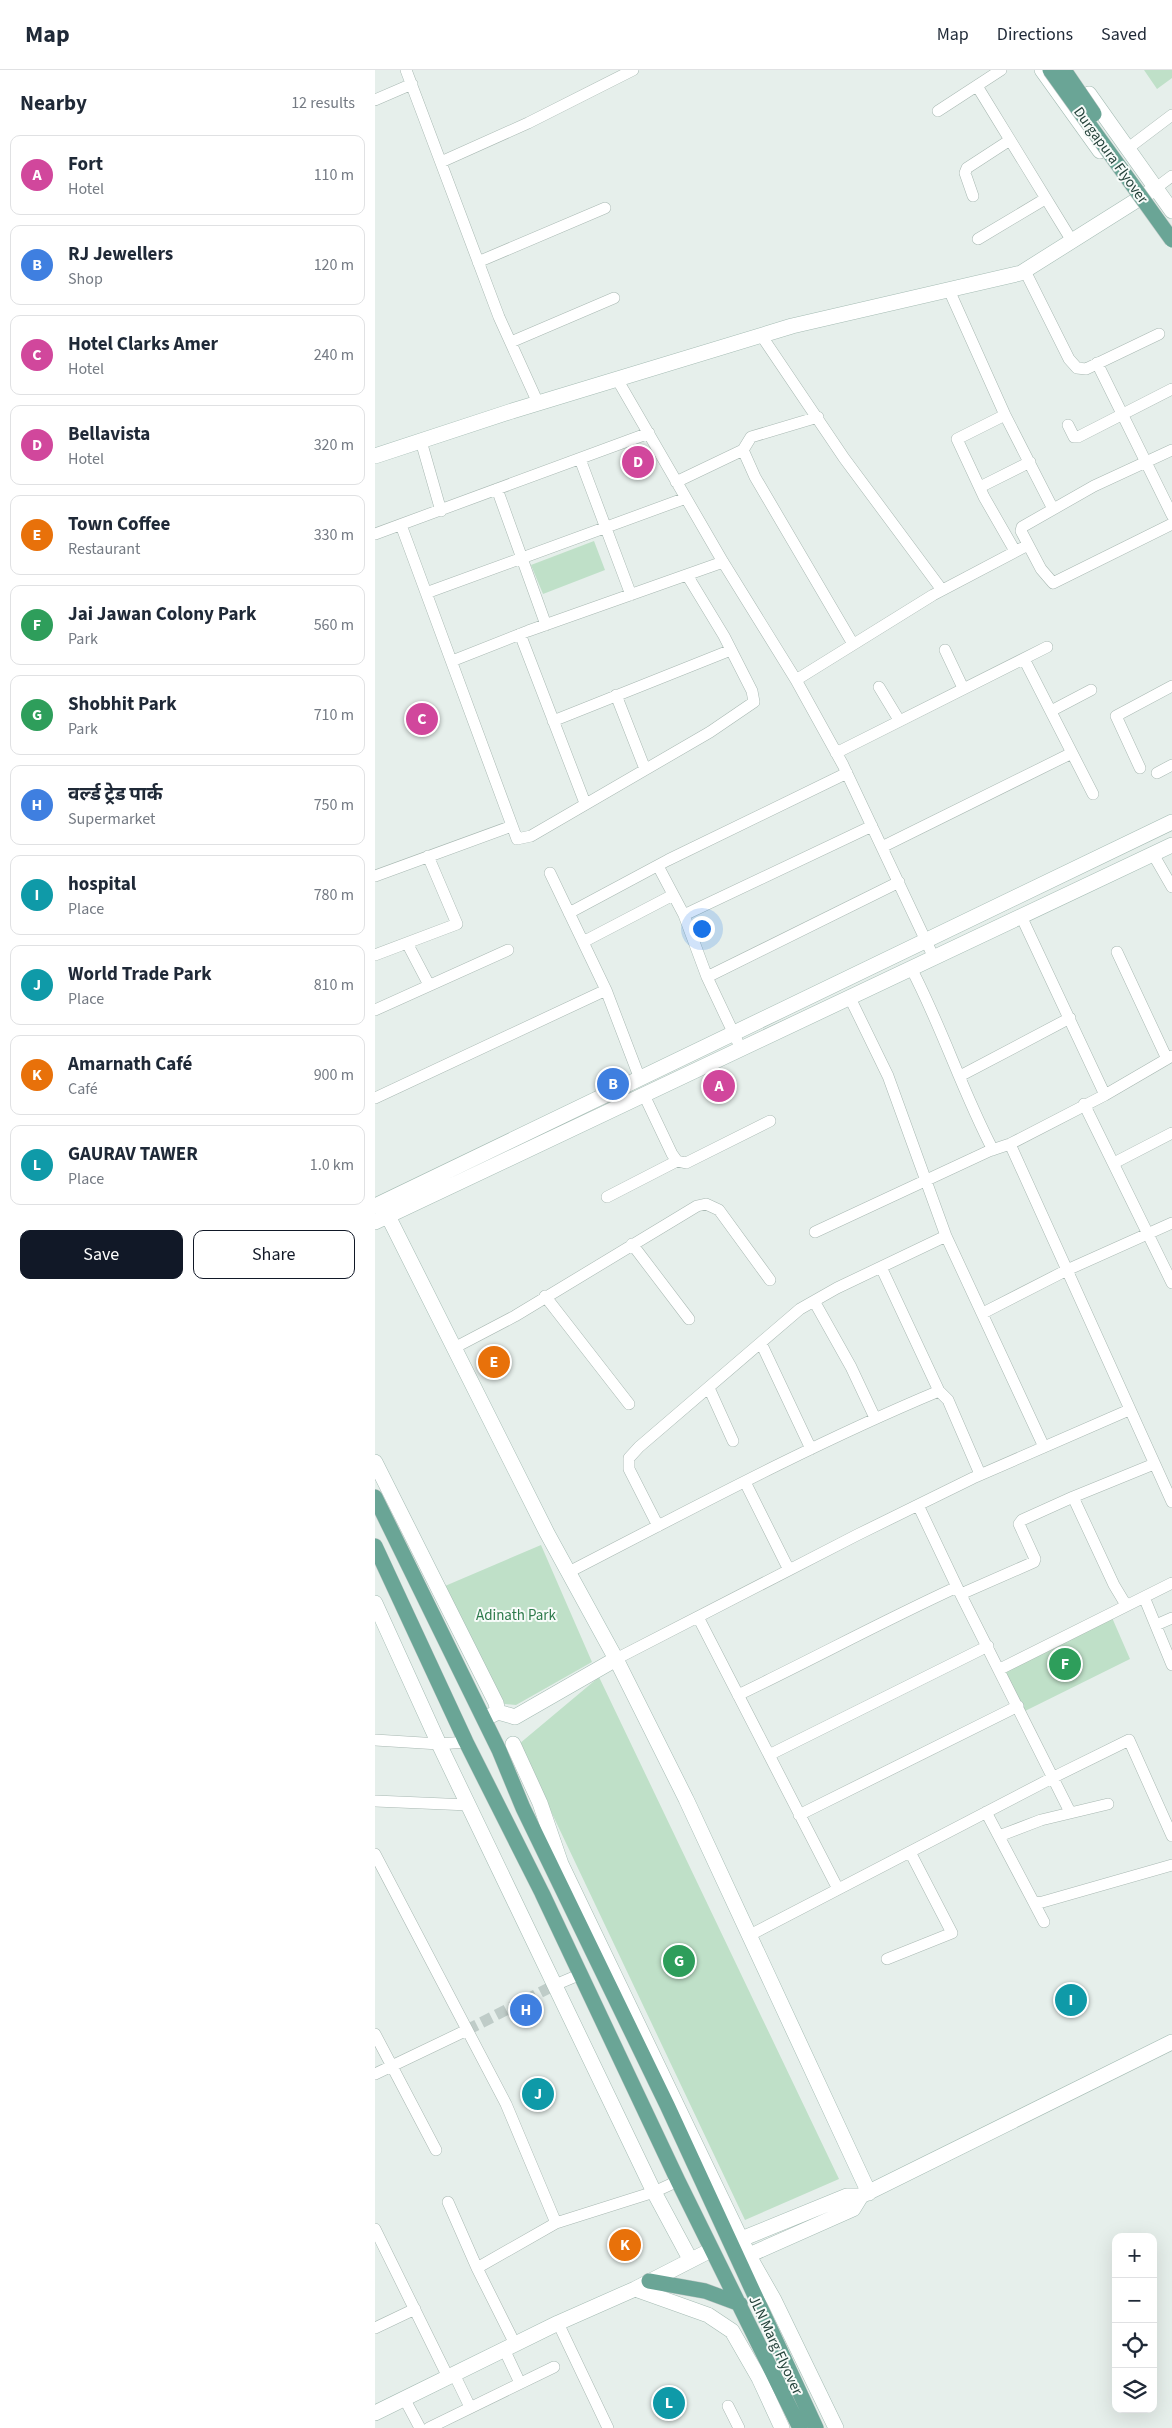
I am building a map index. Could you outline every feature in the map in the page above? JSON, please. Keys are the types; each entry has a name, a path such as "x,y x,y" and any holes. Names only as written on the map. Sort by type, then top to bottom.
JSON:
{"main road":[{"name":"Durgapura Flyover","path":"1050,70 1172,240"},
{"name":"Durgapura Flyover","path":"1064,70 1172,222"},
{"name":"JLN Marg Flyover","path":"375,1497 483,1720 540,1828 667,2105 736,2242 743,2258 745,2278 816,2428"},
{"name":"JLN Marg Flyover","path":"375,1546 466,1742 581,1974 678,2182 711,2250 748,2319 800,2428"},
{"path":"649,2281 705,2290 740,2304"}],"street":[{"path":"407,70 478,262 538,403"},
{"path":"441,162 528,123 633,70"},
{"path":"937,111 1001,70"},
{"path":"1042,70 1172,249"},
{"path":"1073,70 1172,211"},
{"path":"375,100 412,84"},
{"path":"977,86 1072,241"},
{"path":"1127,148 1172,115"},
{"path":"973,196 965,173 967,168 1009,140"},
{"path":"375,456 617,378 792,326 1025,271 1172,176"},
{"path":"978,239 1045,199"},
{"path":"478,262 605,208"},
{"path":"1025,271 1069,359 1077,368 1086,369 1159,334"},
{"path":"949,290 1005,414 1053,509"},
{"path":"511,342 614,298"},
{"path":"761,335 845,458 942,590"},
{"path":"1097,363 1172,515"},
{"path":"617,378 723,562 796,680 847,773 934,958"},
{"path":"1068,426 1076,438 1172,389"},
{"path":"1005,414 957,440 1015,551"},
{"path":"676,482 743,450 751,437 818,417"},
{"path":"375,534 649,433"},
{"path":"421,441 441,511"},
{"path":"743,450 755,477 853,644"},
{"path":"1172,450 1053,509 1023,527 1021,531 1050,582 1057,583 1172,524"},
{"path":"580,459 631,595"},
{"path":"980,487 1030,462"},
{"path":"497,490 546,625"},
{"path":"426,593 686,498"},
{"path":"401,525 517,838 531,836 745,711 754,702 752,691 731,650 687,574"},
{"path":"796,680 942,590 1028,545"},
{"path":"452,661 520,634 723,562"},
{"path":"520,634 585,803"},
{"path":"836,753 1047,647"},
{"path":"553,720 731,650"},
{"path":"945,650 963,688"},
{"path":"1024,659 1093,794"},
{"path":"1140,768 1116,716 1172,686"},
{"path":"879,687 899,720"},
{"path":"1051,710 1091,690"},
{"path":"616,696 645,769"},
{"path":"882,847 1072,753"},
{"path":"1157,773 1172,765"},
{"path":"569,913 658,866 847,773"},
{"path":"375,1206 1172,822"},
{"path":"375,876 512,826"},
{"path":"684,914 872,826"},
{"path":"865,2194 750,1935 616,1660 547,1533 454,1348 382,1219 1172,845"},
{"path":"1153,854 1172,887"},
{"path":"375,955 457,924 427,856"},
{"path":"658,866 684,914 707,977 741,1049"},
{"path":"549,873 607,990 640,1079"},
{"path":"707,977 899,882"},
{"path":"583,942 673,895"},
{"path":"1021,916 1105,1095"},
{"path":"407,943 429,985"},
{"path":"375,1010 508,950"},
{"path":"815,1232 925,1180 1010,1144 1084,1104 1105,1095 1169,1057 1117,952"},
{"path":"911,968 960,1076 975,1116 993,1150"},
{"path":"375,1098 607,990"},
{"path":"850,998 888,1076 946,1236 1045,1447"},
{"path":"960,1076 1070,1018"},
{"path":"644,1095 677,1161"},
{"path":"1084,1104 1149,1233 1172,1284"},
{"path":"607,1197 677,1161 686,1163 703,1156 770,1122"},
{"path":"1114,1163 1172,1133"},
{"path":"1010,1144 1129,1410 1170,1495"},
{"path":"454,1348 697,1206 706,1204 719,1210 770,1280"},
{"path":"983,1313 1067,1270 1172,1223"},
{"path":"658,1526 629,1469 629,1458 800,1309 946,1236"},
{"path":"632,1244 689,1318"},
{"path":"881,1267 939,1391 949,1400 980,1474"},
{"path":"545,1296 629,1404"},
{"path":"814,1301 851,1367 875,1418"},
{"path":"761,1343 811,1449"},
{"path":"709,1388 733,1441"},
{"path":"569,1572 811,1449 875,1418 939,1391"},
{"path":"483,1720 498,1712 515,1718 616,1660 918,1505 980,1474 1129,1410"},
{"path":"375,1462 497,1703 498,1712"},
{"path":"738,1695 827,1652 893,1616 1034,1562 1035,1559 1019,1524 1022,1520 1154,1464"},
{"path":"745,1482 789,1570"},
{"path":"1073,1497 1113,1585 1127,1605"},
{"path":"918,1505 1070,1812"},
{"path":"1000,1669 1172,1583"},
{"path":"1144,1597 1172,1665"},
{"path":"375,1603 439,1744 655,2192 690,2259"},
{"path":"698,1617 838,1889"},
{"path":"1156,1625 1172,1618"},
{"path":"769,1755 988,1646"},
{"path":"799,1815 1018,1706"},
{"path":"515,1718 513,1744 540,1803 540,1828"},
{"path":"375,1740 439,1744 466,1742"},
{"path":"750,1935 1129,1740 1172,1836"},
{"path":"499,1750 513,1744"},
{"path":"375,1801 466,1799"},
{"path":"999,1836 1070,1812 1108,1804"},
{"path":"986,1812 1044,1922"},
{"path":"887,1958 952,1933 910,1852"},
{"path":"375,1854 506,2104 556,2223"},
{"path":"1033,1901 1039,1903 1172,1865"},
{"path":"555,1985 581,1974"},
{"path":"375,2074 467,2030"},
{"path":"375,2034 391,2067 405,2087 436,2150"},
{"path":"736,2242 847,2196 865,2194 1172,2042"},
{"path":"477,2268 556,2223 655,2192 678,2182"},
{"path":"836,2428 773,2300 743,2258 853,2209 865,2194"},
{"path":"448,2202 509,2346 520,2383"},
{"path":"375,2229 378,2243 469,2407"},
{"path":"375,2413 558,2322 635,2289 690,2259 711,2250"},
{"path":"635,2289 708,2315 731,2331 759,2378 782,2428"},
{"path":"375,2328 415,2309"},
{"path":"558,2322 608,2428"},
{"path":"429,2428 555,2367"},
{"path":"404,2398 420,2428"},
{"path":"728,2406 739,2428"}],"green space":[{"path":"1144,70 1172,70 1172,78 1157,89"},
{"path":"594,541 605,570 543,594 531,565"},
{"name":"Adinath Park","path":"541,1545 592,1662 516,1705 505,1704 500,1701 445,1586"},
{"path":"1110,1613 1130,1659 1021,1713 1000,1669"},
{"path":"599,1677 839,2179 745,2220 519,1744"}],"tunnel":[{"path":"467,2030 555,1985"}],"place":[{"name":"Bellavista","path":"638,462"},
{"name":"Hotel Clarks Amer","path":"422,719"},
{"name":"RJ Jewellers","path":"613,1084"},
{"name":"Fort","path":"719,1086"},
{"name":"Town Coffee","path":"494,1362"},
{"name":"Jai Jawan Colony Park","path":"1065,1664"},
{"name":"Shobhit Park","path":"679,1961"},
{"name":"hospital","path":"1071,2000"},
{"name":"वर्ल्ड ट्रेड पार्क","path":"526,2010"},
{"name":"World Trade Park","path":"538,2094"},
{"name":"Amarnath Café","path":"625,2245"},
{"name":"GAURAV TAWER","path":"669,2403"}]}
